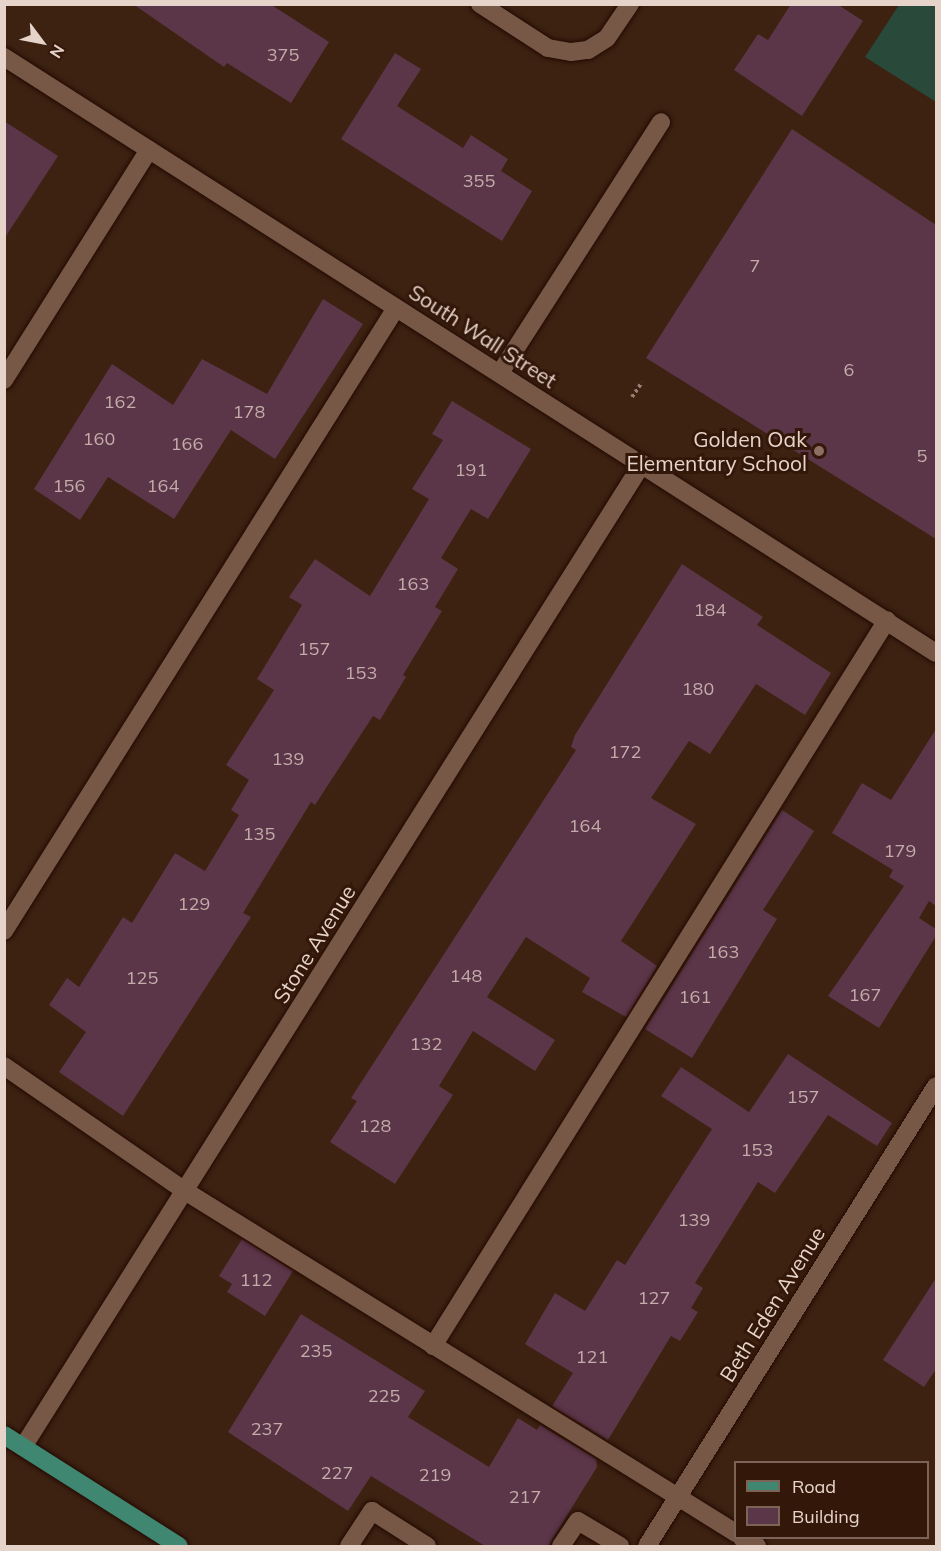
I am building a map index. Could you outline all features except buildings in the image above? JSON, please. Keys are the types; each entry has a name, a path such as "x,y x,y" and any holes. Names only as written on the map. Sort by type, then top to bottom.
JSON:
{"main road":[{"path":"4,1435 179,1546"}],"street":[{"path":"480,4 548,48 571,52 588,50 607,38 630,4"},
{"name":"South Wall Street","path":"4,57 936,650"},
{"path":"500,373 661,122"},
{"path":"4,380 149,150"},
{"path":"4,931 396,308"},
{"name":"Stone Avenue","path":"23,1447 642,464"},
{"path":"433,1346 887,620"},
{"path":"4,1066 185,1191 734,1532"},
{"name":"Beth Eden Avenue","path":"646,1546 936,1086"},
{"path":"349,1546 372,1511 427,1546"},
{"path":"561,1546 578,1521 620,1546"}],"path":[{"path":"632,397 642,382"}],"green space":[{"path":"899,5 936,5 936,102 865,57"}],"place":[{"name":"Golden Oak Elementary School","path":"819,451"}]}
